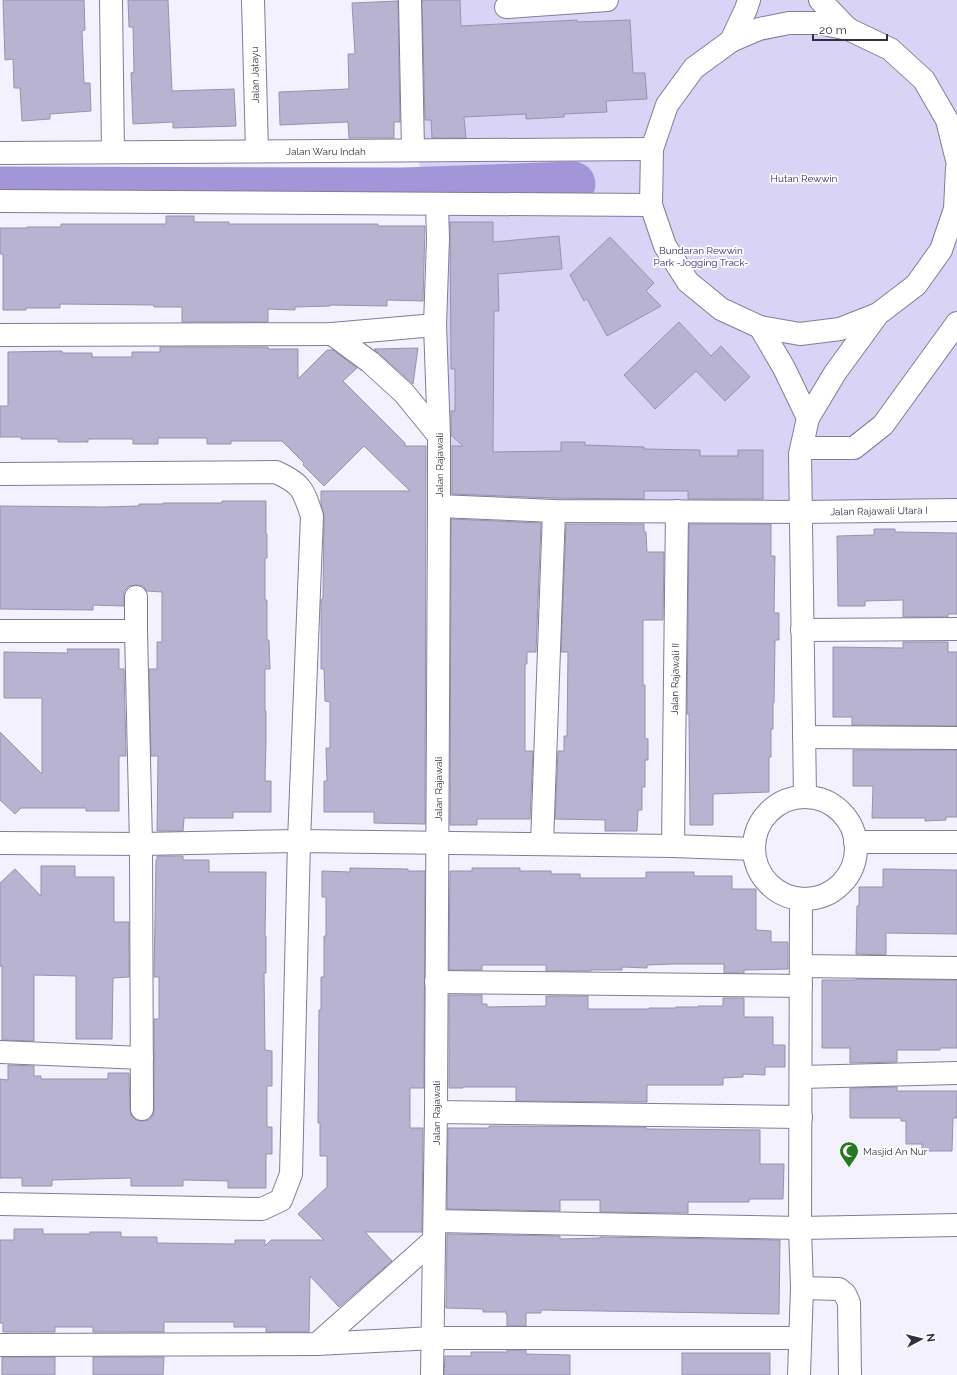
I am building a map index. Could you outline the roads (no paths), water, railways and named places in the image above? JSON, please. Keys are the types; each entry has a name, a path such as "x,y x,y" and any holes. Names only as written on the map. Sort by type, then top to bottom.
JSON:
{"street":[{"path":"111,0 113,152"},
{"name":"Jalan Jatayu","path":"253,0 257,151"},
{"path":"410,0 413,150"},
{"path":"506,7 606,0"},
{"path":"731,41 749,0"},
{"path":"820,0 848,29"},
{"path":"957,160 947,120 924,80 890,49 848,29 819,23 789,23 759,29 731,41 694,68 667,105 652,149 651,205 665,246 688,282 721,309 760,327 800,334 840,329 878,314 916,285 941,250 955,209 957,168"},
{"name":"Jalan Waru Indah","path":"0,152 652,149"},
{"path":"0,201 651,205"},
{"name":"Jalan Rajawali","path":"432,1375 434,1338 436,1112 439,436 435,325 438,204"},
{"path":"805,796 800,454 808,418 835,373 878,314"},
{"path":"802,448 854,448 883,425 957,323"},
{"path":"0,335 332,334 435,325"},
{"path":"760,327 784,368 808,418"},
{"path":"332,334 370,362 404,393 439,436"},
{"path":"0,474 276,472 292,479 304,492 312,516 299,841 291,1174 281,1200 262,1209 0,1204"},
{"name":"Jalan Rajawali Utara I","path":"439,506 554,511 801,512 957,510"},
{"path":"542,844 554,511"},
{"name":"Jalan Rajawali II","path":"673,846 677,511"},
{"path":"136,597 141,844 142,1109"},
{"path":"802,630 957,629"},
{"path":"0,631 136,631"},
{"path":"804,737 957,738"},
{"path":"805,796 820,798 833,805 844,815 852,828 855,842 855,857 850,871 841,883 830,892 816,897 802,899 784,894 768,884 758,868 754,849 757,829 768,812 785,800 805,796"},
{"path":"0,843 141,844 299,841 673,846 754,849"},
{"path":"855,842 957,842"},
{"path":"799,1375 802,1288 800,1228 802,899"},
{"path":"436,982 801,976 957,968"},
{"path":"0,1052 142,1058"},
{"path":"801,1077 957,1073"},
{"path":"436,1112 801,1117"},
{"path":"317,1344 435,1230 800,1228 957,1225"},
{"path":"802,1288 839,1289 846,1294 849,1303 850,1375"},
{"path":"0,1345 317,1344 434,1338 800,1338"}],"waterway":[{"path":"0,189 403,190 573,184"}],"place":[{"name":"Masjid An Nur","path":"849,1168"}],"park label":[{"name":"Hutan Rewwin","path":"804,178"},
{"name":"Bundaran Rewwin Park -Jogging Track-","path":"701,256"}]}
